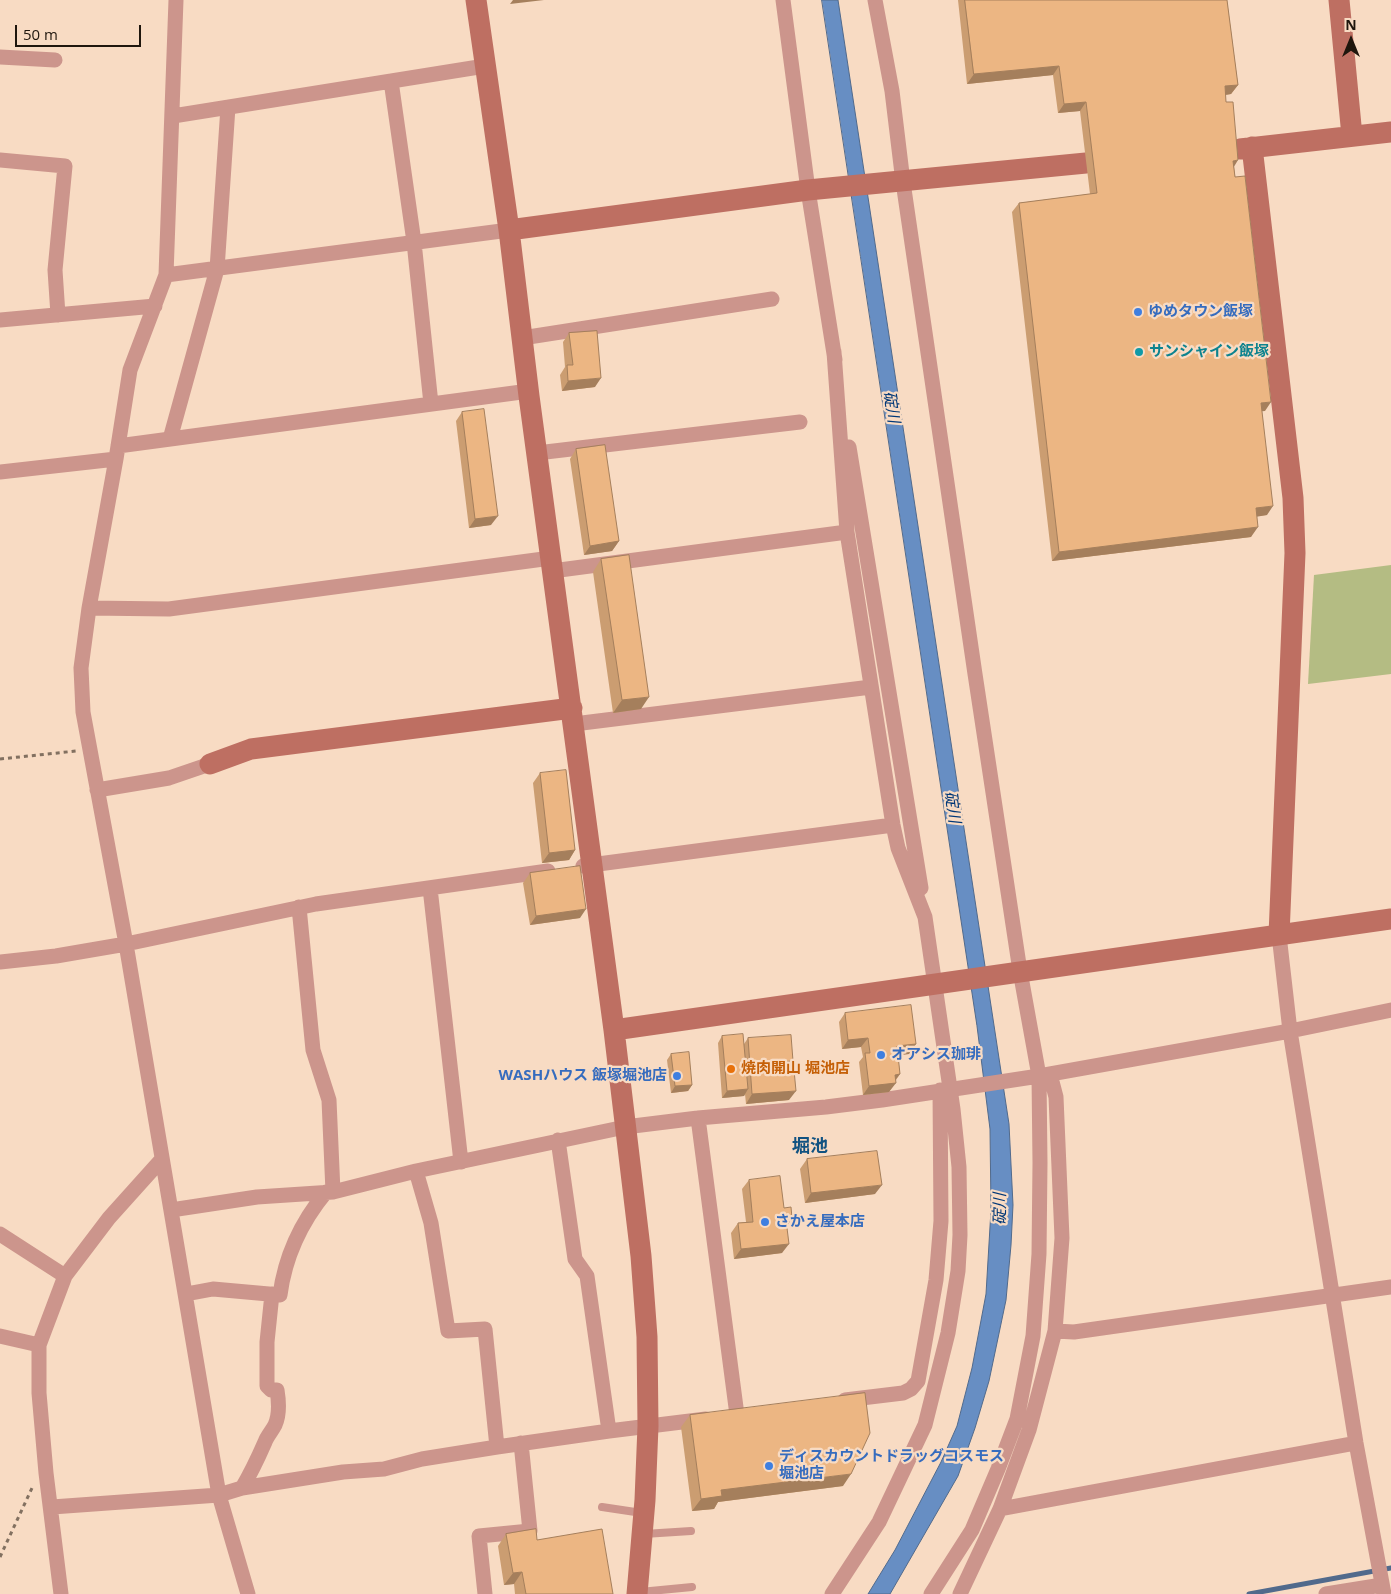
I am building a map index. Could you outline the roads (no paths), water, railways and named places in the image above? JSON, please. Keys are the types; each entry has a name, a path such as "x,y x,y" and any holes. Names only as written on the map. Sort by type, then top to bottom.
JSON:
{"street":[{"path":"176,0 166,275 130,370 88,608 81,668 83,712 126,944 219,1495 248,1594"},
{"path":"476,0 509,230 573,716 576,867 614,1030 641,1256 647,1337 648,1426 637,1593"},
{"path":"783,0 834,352 937,983 948,1090 959,1167 960,1234 958,1271 948,1333 926,1425 879,1522 832,1594"},
{"path":"875,0 892,91 900,182 1018,971 1040,1076 1039,1254 1034,1336 1017,1419 972,1530 931,1594"},
{"path":"1339,0 1352,136"},
{"path":"0,57 55,60"},
{"path":"173,116 485,66"},
{"path":"391,81 414,242 431,404"},
{"path":"170,439 217,269 228,107"},
{"path":"1230,149 1391,132"},
{"path":"1252,148 1294,498 1295,553 1279,935 1290,1031 1356,1443 1381,1582 1326,1594"},
{"path":"0,160 65,166 55,270 58,315"},
{"path":"166,275 810,190 1086,163"},
{"path":"522,338 772,299"},
{"path":"0,320 155,306"},
{"path":"834,352 846,532 892,825 898,848 926,917"},
{"path":"0,472 117,452 170,439 529,391"},
{"path":"537,453 800,422"},
{"path":"88,608 169,609 846,532"},
{"path":"97,790 169,778 251,749 871,686"},
{"path":"0,962 56,956 126,944 299,907 576,867 892,825"},
{"path":"430,888 460,1162"},
{"path":"186,1294 213,1289 280,1295 283,1273 289,1257 313,1208 329,1192 330,1100 313,1050 299,907"},
{"path":"614,1030 1391,919"},
{"path":"170,1210 256,1197 329,1192 416,1171 625,1127 698,1118 826,1108 1040,1076 1290,1031 1391,1010"},
{"path":"960,1594 1000,1509 1029,1430 1055,1331 1062,1238 1056,1097 1040,1076"},
{"path":"834,1402 903,1393 911,1389 918,1382 936,1280 948,1090"},
{"path":"52,1507 219,1495 242,1488 343,1472 384,1469 422,1459 497,1447 732,1415 698,1118"},
{"path":"558,1140 575,1259 587,1276 609,1431"},
{"path":"61,1594 52,1507 46,1473 40,1394 39,1345 65,1276 109,1218 162,1159"},
{"path":"416,1171 431,1223 448,1331 485,1329 497,1447"},
{"path":"0,1234 65,1276"},
{"path":"1055,1331 1074,1332 1391,1287"},
{"path":"242,1488 258,1460 278,1413 277,1390 272,1390 267,1386 267,1342 272,1294"},
{"path":"0,1336 39,1345"},
{"path":"1000,1509 1356,1443"},
{"path":"485,1594 480,1536 530,1531 521,1444"}],"lane":[{"path":"602,1507 643,1523 691,1531"},
{"path":"637,1593 692,1587"}],"water":[{"name":"碇川","path":"822,0 838,0 1009,1124 1013,1205 1006,1300 989,1381 975,1428 958,1476 890,1594 868,1594 895,1550 941,1462 957,1426 972,1368 986,1294 991,1210 990,1129 977,1026"}],"waterway":[{"path":"1249,1594 1391,1568"}],"place":[{"name":"ゆめタウン飯塚","path":"1138,312"},
{"name":"サンシャイン飯塚","path":"1139,352"},
{"name":"オアシス珈琲","path":"881,1055"},
{"name":"焼肉開山 堀池店","path":"731,1069"},
{"name":"WASHハウス 飯塚堀池店","path":"677,1076"},
{"name":"さかえ屋本店","path":"765,1222"},
{"name":"ディスカウントドラッグコスモス 堀池店","path":"769,1466"}],"district":[{"name":"堀池","path":"810,1147"}]}
